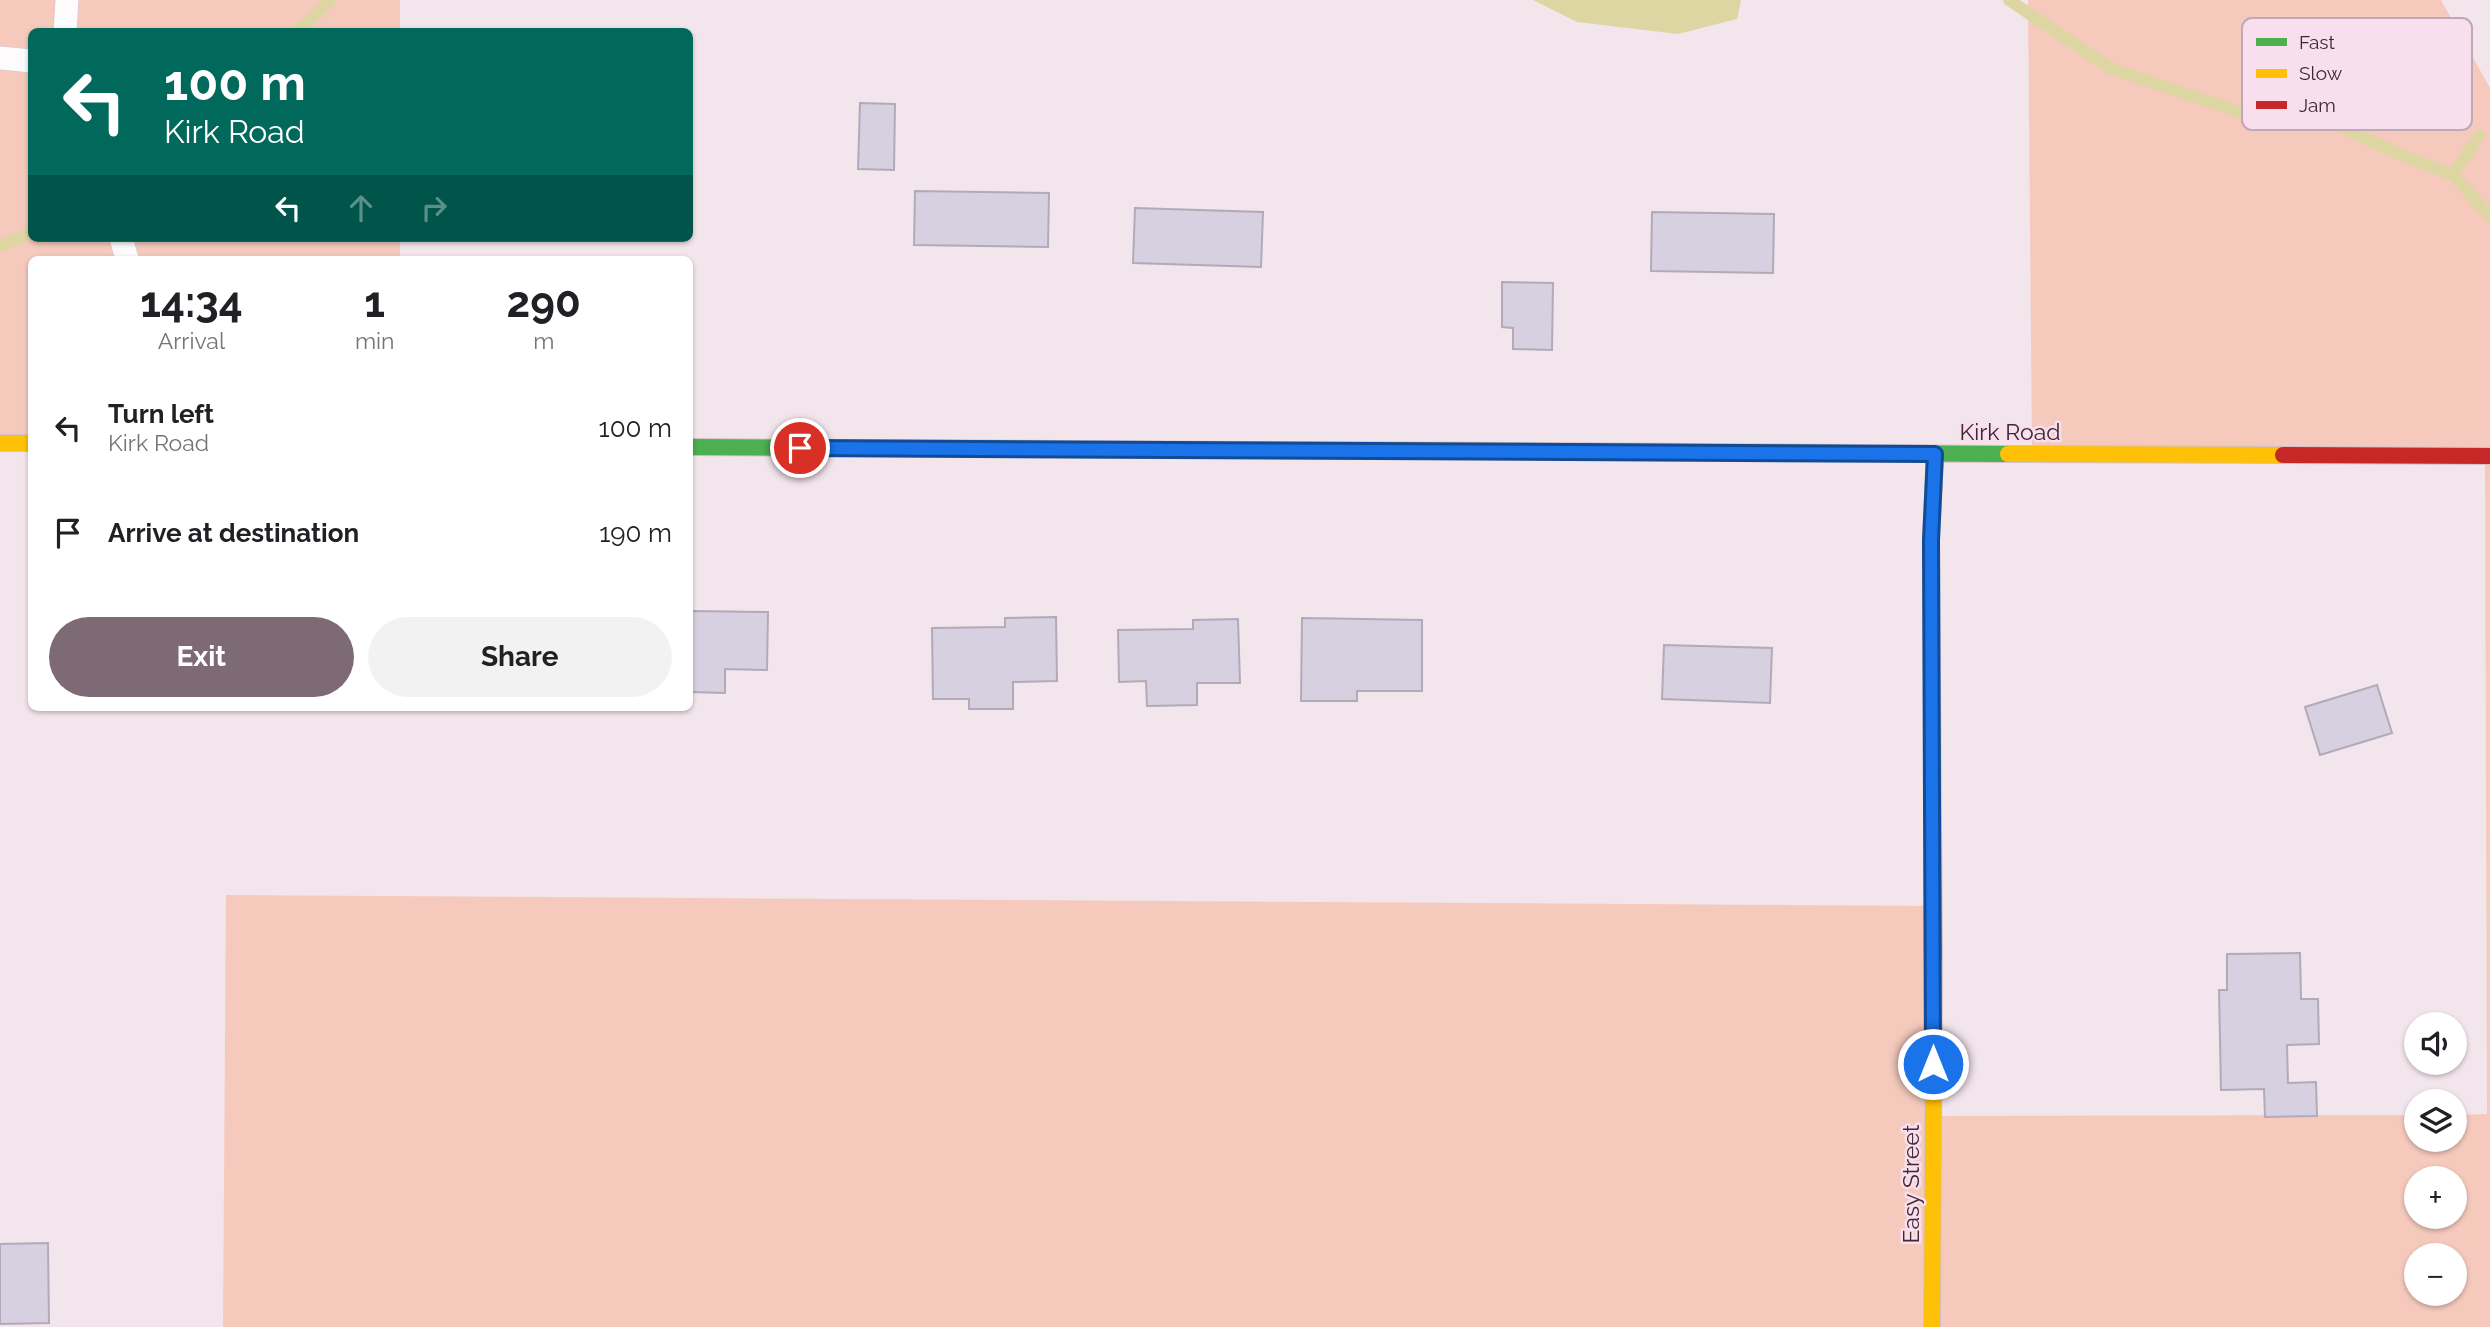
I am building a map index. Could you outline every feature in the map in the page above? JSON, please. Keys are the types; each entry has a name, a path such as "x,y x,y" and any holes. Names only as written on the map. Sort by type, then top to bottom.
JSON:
{"street":[{"path":"0,443 28,443"},
{"name":"Kirk Road","path":"693,447 2490,456"},
{"name":"Easy Street","path":"1932,1327 1934,906 1931,540 1935,454"}],"lane":[{"path":"65,28 67,0"},
{"path":"0,58 28,61"}],"shaded area":[{"path":"0,0 400,0 400,28 28,28 28,242 400,242 400,256 28,256 28,443 0,443"},
{"path":"1533,0 1741,0 1737,19 1678,34 1577,22"},
{"path":"2028,0 2441,0 2451,18 2242,18 2242,130 2472,130 2472,56 2490,88 2490,1327 223,1327 226,895 1934,906 1933,1116 2404,1115 2404,1152 2467,1152 2467,1115 2487,1114 2485,456 2032,454"}],"building":[{"path":"860,103 895,104 894,170 858,169"},
{"path":"915,191 1049,193 1048,247 914,245"},
{"path":"1135,208 1263,212 1261,267 1133,263"},
{"path":"1652,212 1774,214 1773,273 1651,271"},
{"path":"1502,282 1553,283 1552,350 1513,349 1513,328 1502,327"},
{"path":"693,611 768,612 767,670 725,669 725,693 693,692"},
{"path":"1056,617 1057,681 1013,682 1013,709 969,709 969,699 933,699 932,628 1005,627 1005,618"},
{"path":"1302,618 1422,620 1422,691 1357,691 1357,701 1301,701"},
{"path":"1238,619 1240,683 1197,683 1197,705 1147,706 1146,681 1119,682 1118,630 1193,629 1193,620"},
{"path":"1664,645 1772,648 1770,703 1662,699"},
{"path":"2377,685 2392,733 2320,755 2305,707"},
{"path":"2300,953 2301,999 2318,999 2319,1044 2287,1045 2288,1083 2316,1082 2317,1116 2265,1117 2264,1089 2221,1090 2219,990 2227,990 2227,954"},
{"path":"48,1243 49,1323 0,1324 0,1244"}],"waterway":[{"path":"301,28 331,0"},
{"path":"2009,0 2110,68 2242,112"},
{"path":"2348,130 2453,175 2490,216"},
{"path":"2453,175 2479,136"},
{"path":"0,246 28,235"}],"traffic: fast":[{"path":"693,447 1241,450"},
{"path":"1528,451 2008,454"},
{"path":"1934,962 1931,540 1935,454"}],"traffic: slow":[{"path":"0,443 28,443"},
{"path":"1241,450 1528,451"},
{"path":"2008,454 2283,455"},
{"path":"1932,1327 1934,962"}],"traffic: jam":[{"path":"2283,455 2490,456"}],"route":[{"path":"800,448 1935,454 1931,540 1933,1064"}]}
